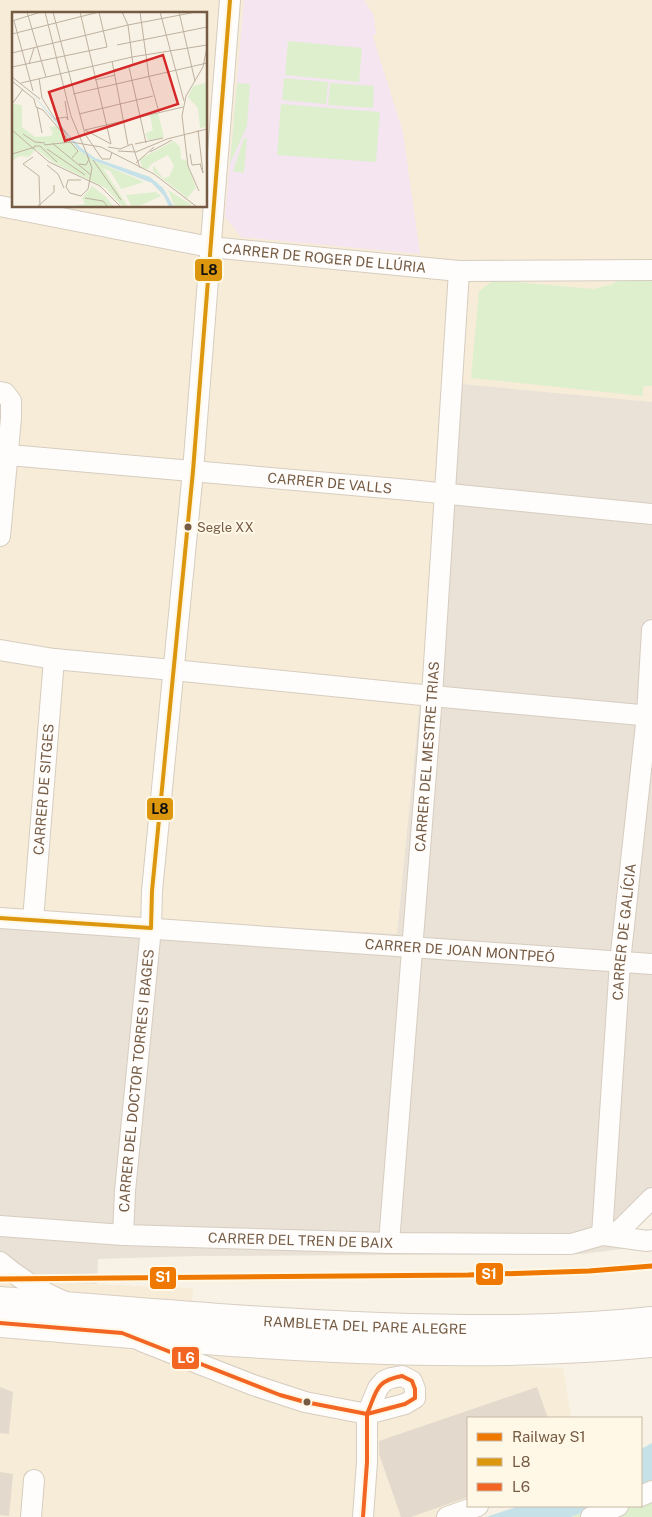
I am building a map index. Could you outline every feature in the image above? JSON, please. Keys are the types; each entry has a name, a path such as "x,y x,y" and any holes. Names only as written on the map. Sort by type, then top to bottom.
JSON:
{"main road":[{"name":"RAMBLETA DEL PARE ALEGRE","path":"0,1301 325,1325 437,1329 573,1327 652,1320"},
{"name":"RAMBLETA DEL PARE ALEGRE","path":"0,1323 297,1346 469,1352 578,1349 652,1343"}],"street":[{"name":"CARRER DEL DOCTOR TORRES I BAGES","path":"123,1235 125,1191 151,928 152,891 192,470 230,0"},
{"name":"CARRER DE ROGER DE LLÚRIA","path":"0,206 210,247 460,271 652,270"},
{"name":"CARRER DEL MESTRE TRIAS","path":"389,1243 432,696 460,271"},
{"path":"0,392 5,393 11,401 12,418 0,536"},
{"name":"CARRER DE VALLS","path":"9,455 192,470 652,514"},
{"name":"CARRER DE GALÍCIA","path":"602,1235 620,962 650,716 652,630"},
{"path":"0,650 54,659 650,716"},
{"name":"CARRER DE SITGES","path":"33,920 54,659"},
{"name":"CARRER DE JOAN MONTPEÓ","path":"0,918 652,964"},
{"name":"CARRER DEL TREN DE BAIX","path":"0,1226 123,1235 389,1243 571,1244 620,1230 652,1198"},
{"path":"602,1235 652,1240"},
{"name":"RAMBLETA DEL PARE ALEGRE","path":"0,1262 46,1294 79,1308"},
{"name":"RAMBLETA DEL PARE ALEGRE","path":"122,1333 280,1395 305,1402 367,1414 368,1462 363,1517"},
{"path":"31,1517 34,1480"},
{"path":"447,1517 475,1507"},
{"path":"591,1517 616,1507"}],"shaded area":[{"path":"0,0 652,0 652,402 451,383 397,934 0,910"},
{"path":"244,0 364,0 374,16 376,33 373,37 403,132 420,254 241,237 225,217"},
{"path":"451,383 652,402 652,1214 636,1229 637,1247 582,1254 196,1256 98,1259 97,1284 0,1281 0,910 397,934"},
{"path":"0,1281 193,1288 188,1351 398,1363 563,1368 571,1417 467,1417 467,1507 453,1517 0,1517"}],"green space":[{"path":"288,41 362,48 359,82 285,75"},
{"path":"284,78 328,82 326,104 282,100"},
{"path":"237,83 250,84 247,126 230,164"},
{"path":"330,83 374,86 373,108 328,105"},
{"path":"281,104 380,112 376,162 277,155"},
{"path":"244,138 247,138 244,173 233,171"},
{"path":"622,276 652,278 652,386 643,386 643,396 471,378 479,291 494,280 593,289 613,284"},
{"path":"652,1480 652,1517 571,1517 595,1507 642,1507 642,1485"}],"water":[{"path":"652,1443 652,1480 642,1485 642,1448"},
{"path":"516,1507 595,1507 571,1517 486,1517"}],"building":[{"path":"0,1387 13,1392 9,1434 0,1433"},
{"path":"537,1387 548,1417 467,1417 467,1497 411,1517 401,1517 379,1454 379,1441"},
{"path":"0,1472 13,1474 9,1516 0,1515"}],"rail line":[{"name":"S1","path":"0,1279 468,1275 589,1271 652,1266"}],"transit line":[{"name":"L8","path":"0,918 151,928 152,891 193,471 230,0"},
{"name":"L6","path":"0,1323 122,1333 280,1395 305,1402 367,1414"},
{"name":"L6","path":"402,1376 412,1381 415,1389 415,1398 405,1404 367,1414 378,1388 387,1381 402,1376"},
{"name":"L6","path":"363,1517 367,1462 367,1414"}],"place":[{"name":"Segle XX","path":"188,527"}]}
